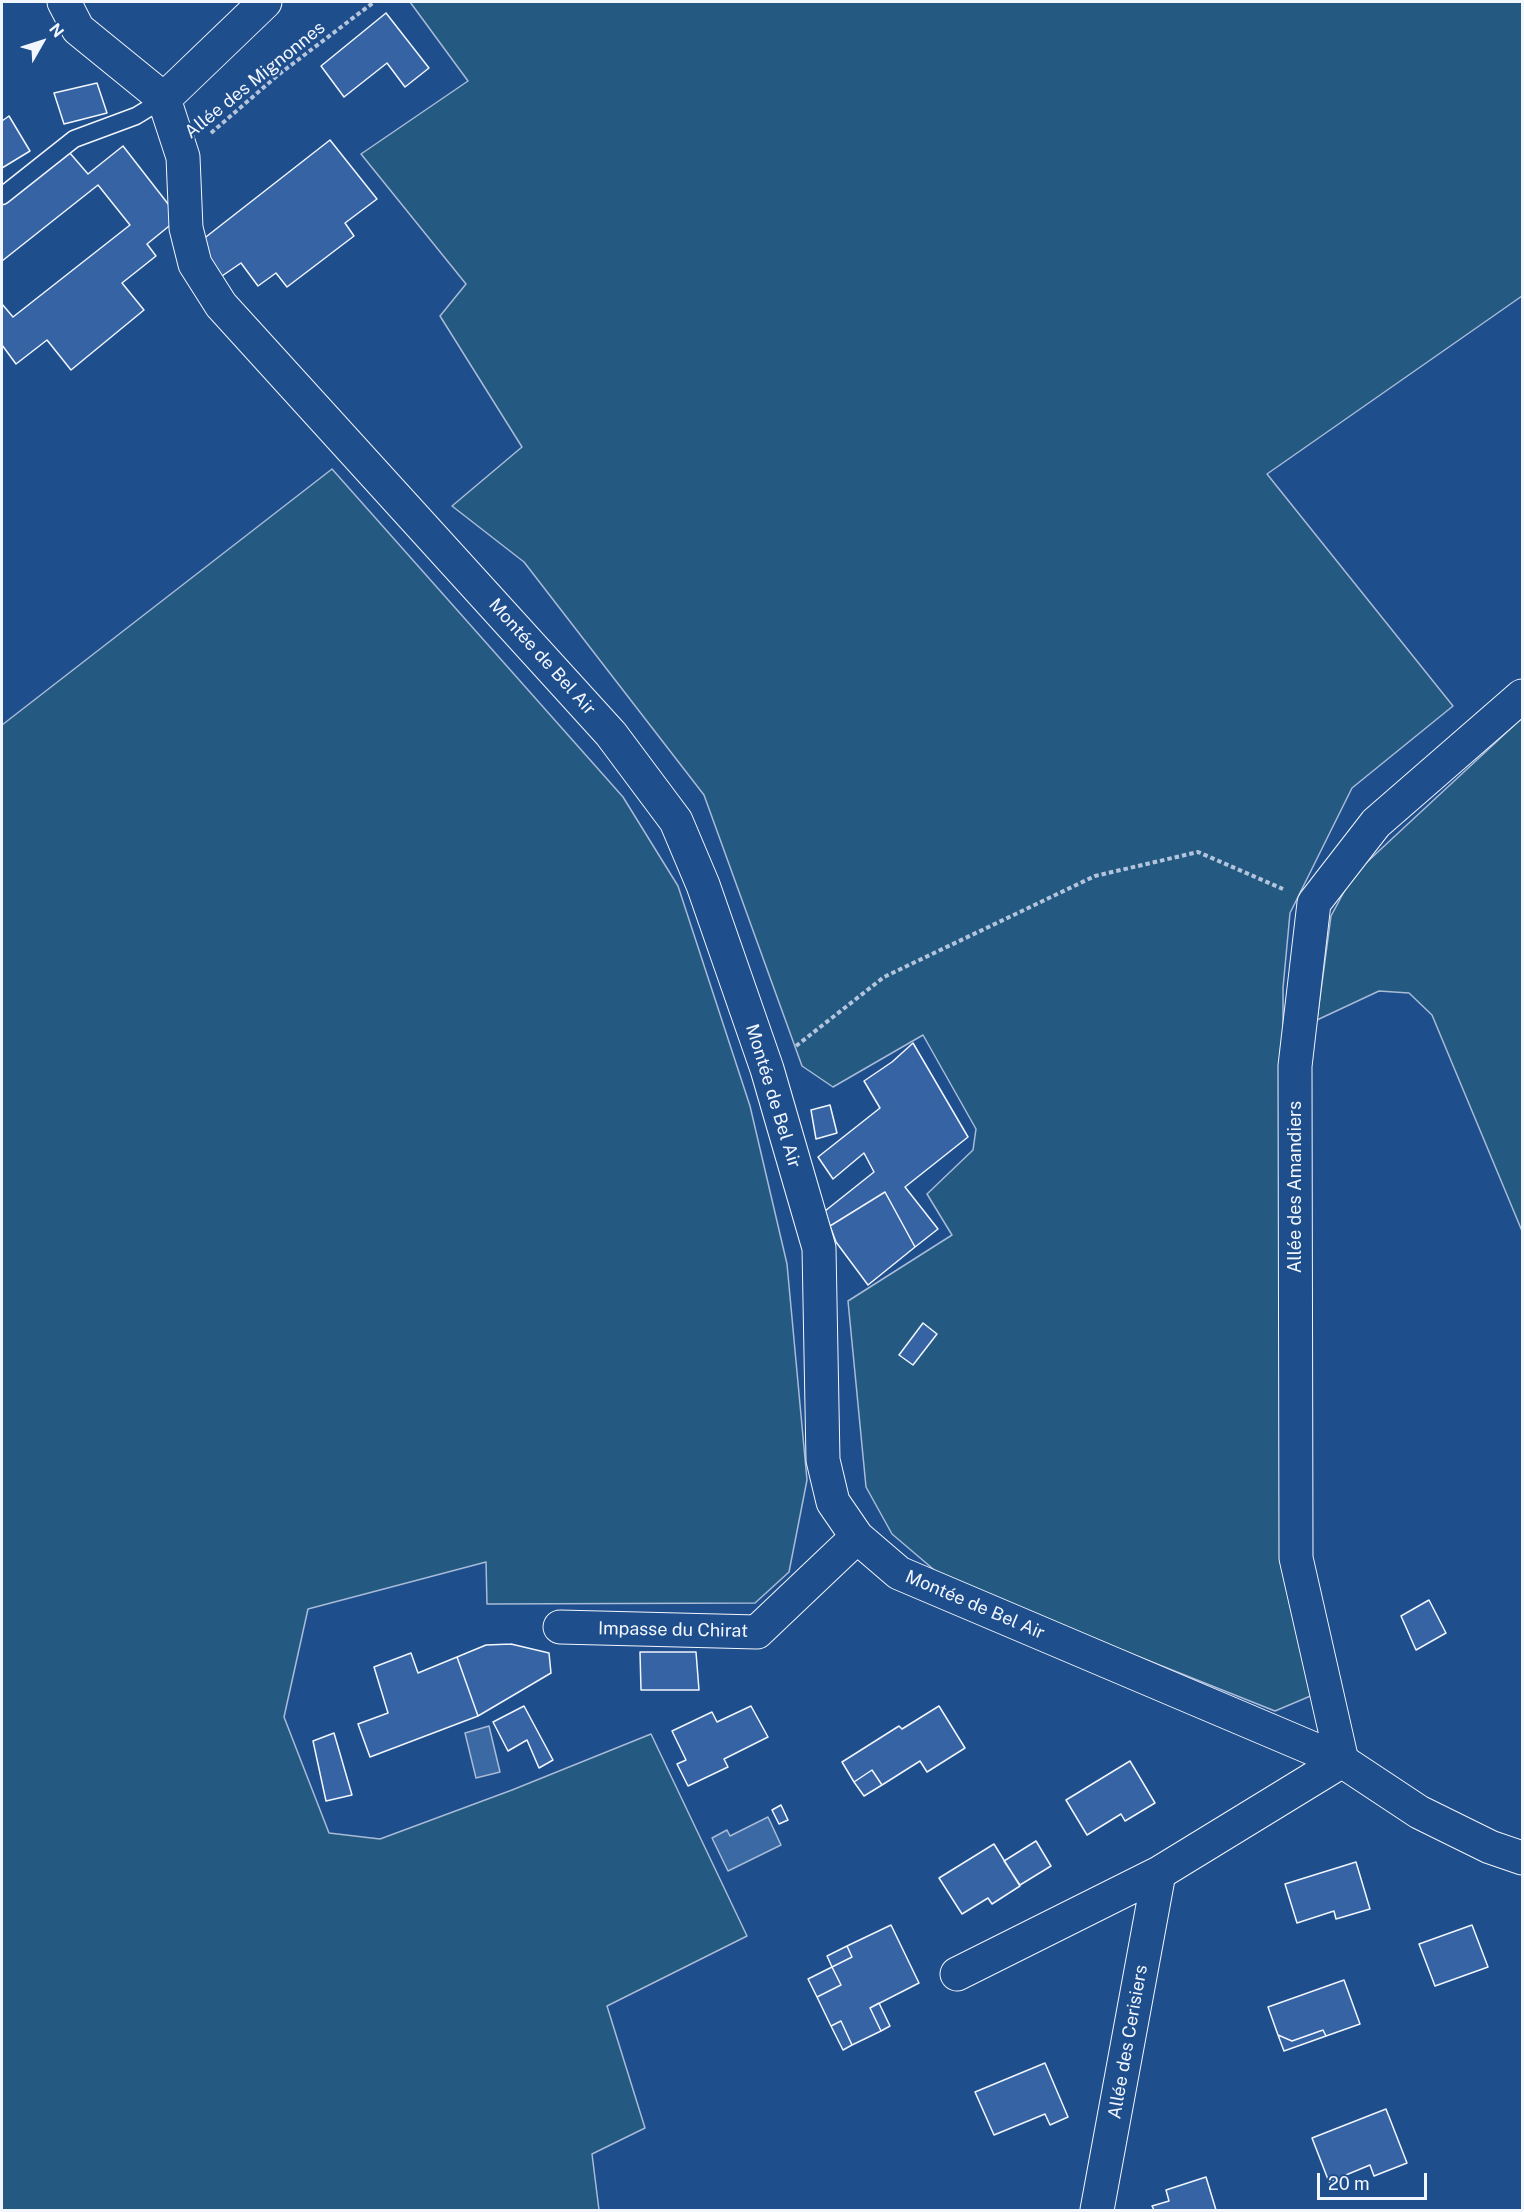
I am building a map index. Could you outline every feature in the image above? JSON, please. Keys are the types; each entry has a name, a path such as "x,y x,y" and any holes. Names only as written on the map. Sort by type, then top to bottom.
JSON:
{"street":[{"path":"64,2 78,29 164,99 265,2"},
{"name":"Montée de Bel Air","path":"164,99 183,157 186,228 195,264 221,304 611,734 676,821 703,885 767,1069 819,1248 823,1460 833,1502 857,1537 899,1573 1342,1761 1419,1812 1490,1847 1522,1858"},
{"path":"1314,903 1376,823 1522,696"},
{"name":"Allée des Amandiers","path":"1314,903 1295,1066 1296,1558 1342,1761"},
{"name":"Impasse du Chirat","path":"560,1627 757,1632 857,1537"},
{"path":"957,1974 1159,1873 1342,1761"},
{"name":"Allée des Cerisiers","path":"1096,2211 1159,1873"}],"lane":[{"path":"2,196 74,139 136,116 164,99"}],"path":[{"name":"Allée des Mignonnes","path":"183,157 279,75 374,2"},
{"path":"767,1069 884,977 1095,876 1198,852 1314,903"}],"shaded area":[{"path":"410,2 1522,2 1522,296 1267,474 1453,706 1352,788 1290,913 1283,988 1284,1570 1320,1692 1275,1711 946,1580 892,1534 866,1487 848,1301 952,1235 927,1194 973,1150 976,1129 923,1035 833,1087 802,1066 704,795 524,562 452,506 522,447 440,316 466,284 361,154 468,81"},
{"path":"332,469 623,797 678,886 750,1106 787,1264 807,1480 789,1572 755,1603 487,1604 486,1562 308,1609 284,1717 329,1833 380,1839 512,1790 651,1734 747,1936 607,2006 645,2128 592,2154 599,2210 2,2210 2,725"},
{"path":"1522,718 1522,1231 1432,1015 1409,993 1379,991 1317,1020 1331,916 1353,875"},
{"path":"489,1726 500,1772 476,1778 465,1733"},
{"path":"768,1817 781,1845 728,1871 712,1838 727,1830 730,1836"}],"building":[{"path":"386,13 429,68 405,87 387,63 344,97 321,66"},
{"path":"97,83 107,113 64,124 54,93"},
{"path":"9,116 30,151 2,168 2,121"},
{"path":"330,140 377,199 345,223 354,236 287,287 276,273 258,286 241,263 219,278 202,240"},
{"path":"123,146 179,218 147,244 156,256 122,283 144,310 71,370 47,340 16,364 2,345 2,304 13,317 130,225 98,185 2,261 2,204 69,152 88,174"},
{"path":"913,1043 968,1137 905,1187 938,1229 915,1247 885,1192 830,1226 825,1211 874,1172 864,1153 833,1179 818,1157 880,1108 864,1081 892,1062"},
{"path":"830,1105 837,1133 816,1139 811,1110"},
{"path":"885,1192 915,1247 868,1285 836,1242 830,1226"},
{"path":"923,1323 937,1334 913,1365 899,1355"},
{"path":"1429,1600 1446,1633 1416,1650 1401,1616"},
{"path":"511,1644 549,1653 551,1673 478,1716 457,1657 486,1645"},
{"path":"640,1652 696,1652 699,1690 641,1690"},
{"path":"411,1653 418,1673 457,1657 478,1716 370,1757 358,1724 388,1713 374,1667"},
{"path":"524,1706 553,1760 539,1768 527,1740 508,1751 493,1722"},
{"path":"751,1706 768,1737 724,1759 728,1767 688,1786 677,1764 686,1760 672,1731 712,1712 717,1722"},
{"path":"939,1706 965,1748 927,1772 920,1761 882,1785 872,1770 854,1782 842,1762 899,1726 902,1729"},
{"path":"334,1733 352,1795 326,1801 313,1741"},
{"path":"1130,1761 1155,1803 1125,1821 1121,1814 1087,1835 1066,1800"},
{"path":"872,1770 882,1785 864,1796 854,1782"},
{"path":"781,1805 788,1820 779,1824 772,1810"},
{"path":"1036,1841 1051,1866 1020,1885 1004,1861"},
{"path":"994,1844 1020,1886 992,1904 988,1898 962,1914 939,1878"},
{"path":"1356,1862 1370,1909 1336,1919 1334,1911 1297,1923 1285,1884"},
{"path":"891,1925 919,1983 870,2008 881,2031 852,2045 841,2021 831,2026 817,1997 841,1985 832,1967 852,1957 847,1946"},
{"path":"1472,1925 1488,1967 1435,1986 1419,1944"},
{"path":"847,1946 852,1957 832,1967 827,1956"},
{"path":"832,1967 841,1985 817,1997 808,1979"},
{"path":"1344,1980 1360,2024 1326,2036 1323,2030 1292,2041 1278,2035 1268,2007"},
{"path":"879,2003 890,2026 881,2031 870,2008"},
{"path":"841,2021 852,2045 843,2050 831,2026"},
{"path":"1323,2030 1326,2036 1284,2051 1278,2035 1292,2041"},
{"path":"1045,2063 1068,2117 1050,2125 1045,2114 994,2135 975,2092"},
{"path":"1386,2109 1407,2163 1374,2176 1370,2165 1329,2182 1312,2138"},
{"path":"1206,2177 1216,2210 1154,2210 1152,2206 1169,2201 1166,2190"}]}
